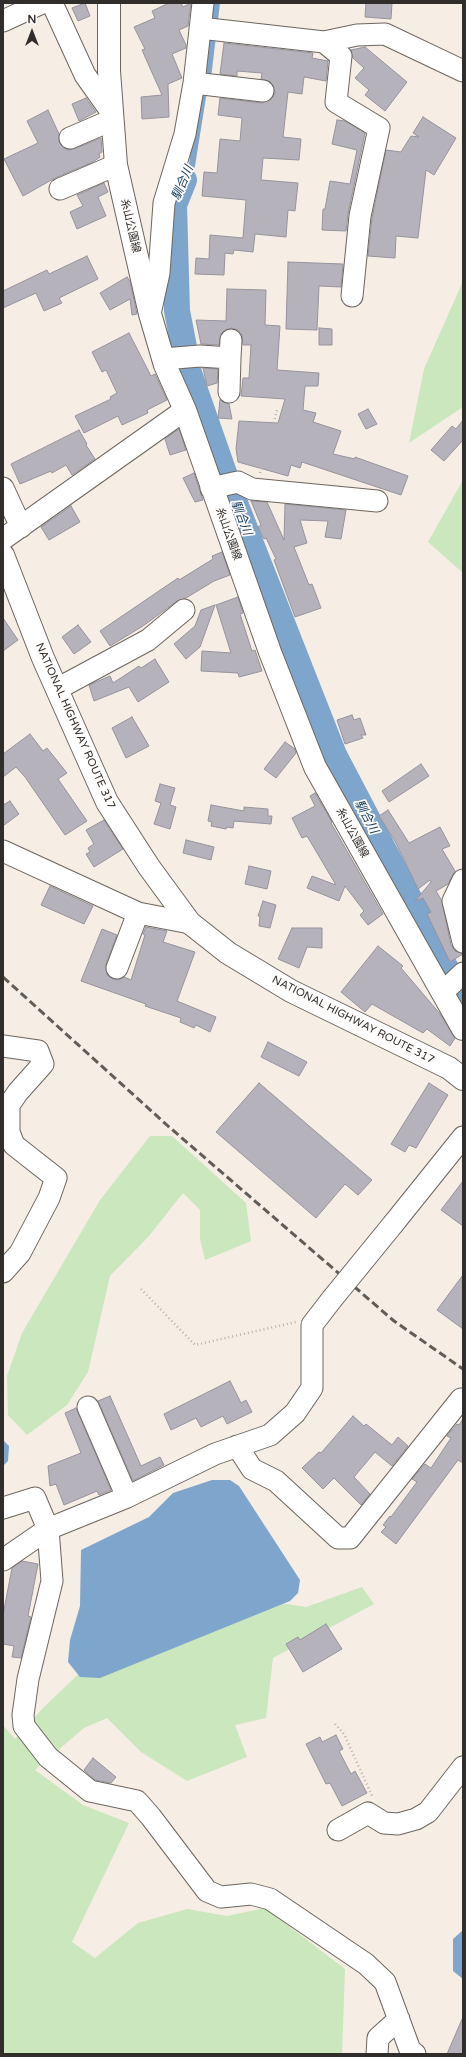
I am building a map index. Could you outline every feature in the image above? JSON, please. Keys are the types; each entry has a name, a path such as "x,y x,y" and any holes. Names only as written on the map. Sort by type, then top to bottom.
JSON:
{"main road":[{"name":"糸山公園線","path":"109,3 109,71 116,165 150,314 163,359 185,410 270,652 315,766 463,1029"},
{"name":"NATIONAL HIGHWAY ROUTE 317","path":"3,555 57,689 107,802 149,867 190,923 228,954 291,991 449,1068 463,1079"}],"street":[{"path":"3,21 42,3"},
{"path":"52,3 85,75 112,117 70,138"},
{"path":"150,314 159,273 164,203 185,134 194,83 203,3"},
{"path":"200,28 324,42 357,35 385,34 463,71"},
{"path":"324,42 341,56 336,102 379,128 360,216 352,296"},
{"path":"194,83 263,91"},
{"path":"60,189 116,165"},
{"path":"163,359 200,356 230,349 229,392"},
{"path":"3,539 185,410"},
{"path":"212,488 238,482 252,489 377,501"},
{"path":"3,488 21,527"},
{"path":"57,689 148,640 184,610"},
{"path":"3,851 138,913 190,923"},
{"path":"463,880 453,901 457,923 463,942"},
{"path":"117,968 138,913"},
{"path":"443,992 463,973"},
{"path":"3,1046 38,1051 43,1064 18,1092 10,1105 9,1132 14,1145 56,1178 49,1198 20,1253 3,1272"},
{"path":"3,1560 48,1529 127,1497 215,1454 270,1435 296,1414 312,1388 312,1325 463,1137"},
{"path":"237,1446 252,1469 276,1481 338,1538 350,1538 460,1399 463,1400"},
{"path":"88,1407 127,1497"},
{"path":"3,1508 35,1498 48,1529 52,1581 28,1679 23,1715 24,1726 48,1758 90,1791 137,1801 208,1891 221,1897 251,1894 270,1899 366,1964 385,1982 410,2050 415,2054"},
{"path":"338,1830 368,1813 384,1823 398,1824 416,1819 428,1812 463,1767"},
{"path":"377,2054 378,2038 399,2019"}],"path":[{"path":"257,489 277,410"},
{"path":"141,1289 195,1345 318,1317"},
{"path":"335,1724 344,1734 384,1823"}],"green space":[{"path":"463,281 463,407 409,443 424,369"},
{"path":"463,480 463,573 428,542"},
{"path":"150,1136 172,1136 246,1203 251,1241 205,1260 200,1239 200,1210 183,1193 149,1236 110,1276 88,1372 67,1405 27,1435 8,1415 7,1376 22,1333 100,1200"},
{"path":"362,1587 374,1604 273,1658 266,1718 235,1725 247,1757 187,1781 141,1752 107,1718 84,1728 35,1770 83,1805 129,1823 72,1942 95,1958 138,1923 187,1909 227,1916 265,1908 345,1969 342,2054 3,2054 3,1725 15,1739 44,1707 88,1665 268,1601 306,1607"}],"water":[{"path":"212,3 220,3 211,78 203,77"},
{"path":"199,90 207,91 195,166 182,200 175,197 189,164"},
{"path":"3,1440 9,1446 8,1461 3,1466"},
{"path":"212,1480 230,1480 239,1486 300,1580 298,1593 290,1601 100,1678 80,1677 68,1662 70,1640 80,1606 81,1550 149,1517 173,1493"},
{"path":"463,1930 463,1979 453,1971 453,1939"}],"building":[{"path":"85,3 90,16 78,21 72,8"},
{"path":"169,3 181,3 183,7 191,3 188,26 179,30 186,48 172,54 182,78 168,84 169,117 142,119 141,97 162,95 142,50 145,49 134,27 155,18 152,11"},
{"path":"366,3 392,3 391,19 365,17"},
{"path":"224,43 313,53 312,58 328,61 326,81 304,77 302,94 288,92 283,137 301,139 299,160 263,158 261,180 298,183 295,211 288,210 286,237 255,234 253,252 234,250 233,254 225,253 224,275 195,274 196,258 209,259 210,235 243,238 246,200 202,196 204,172 217,173 220,139 240,141 242,118 218,115 220,98 262,103 272,98 275,93 274,87 270,82 261,79 262,73 237,71 237,76 220,74"},
{"path":"365,47 407,82 385,111 365,95 369,90 355,78 364,68 353,58 351,50"},
{"path":"86,98 96,112 79,121 72,104"},
{"path":"48,110 59,134 59,142 63,147 68,150 74,149 101,138 102,152 99,154 100,157 93,162 55,178 23,196 4,159 38,143 27,121"},
{"path":"423,117 456,138 434,175 426,170 418,238 396,236 395,258 368,256 372,218 386,150 401,152 411,136 419,137 413,133"},
{"path":"337,120 345,121 365,133 348,214 346,231 322,230 323,209 325,209 330,181 350,184 357,150 332,144"},
{"path":"104,183 108,192 98,197 106,216 77,229 70,212 83,206 77,195"},
{"path":"87,256 98,279 59,298 62,303 44,311 36,293 3,308 3,291 47,270 49,274"},
{"path":"288,262 343,264 341,287 319,286 317,330 286,329"},
{"path":"127,277 130,281 137,314 132,315 130,299 110,310 100,293"},
{"path":"227,289 266,290 265,325 280,326 277,370 319,373 318,386 305,386 303,410 316,413 313,422 341,431 333,454 355,459 355,457 408,476 401,495 302,462 300,468 291,465 288,476 238,462 236,449 239,421 278,423 285,399 241,396 243,378 249,378 251,345 243,345 242,335 238,330 232,328 225,330 221,334 219,345 201,344 196,320 226,321"},
{"path":"319,328 332,329 332,345 319,345"},
{"path":"129,333 151,376 155,374 167,400 147,410 148,413 122,425 118,416 84,433 75,416 111,399 110,397 117,393 106,370 102,372 92,352"},
{"path":"203,368 218,369 217,383 207,386"},
{"path":"220,400 229,404 232,419 218,418"},
{"path":"368,409 377,424 366,429 358,414"},
{"path":"463,420 463,440 444,461 431,450 452,426 456,429"},
{"path":"179,429 186,450 170,455 165,439"},
{"path":"79,430 95,459 72,475 66,465 52,473 51,471 20,484 11,464"},
{"path":"194,473 203,500 195,502 183,478"},
{"path":"251,501 267,502 284,540 285,504 346,510 341,539 325,537 328,521 300,520 307,543 294,547 309,585 312,584 321,608 295,617 274,560 276,559 266,538 264,539 258,527 261,525"},
{"path":"71,506 80,522 49,540 41,527"},
{"path":"222,552 230,575 214,581 186,598 177,601 143,626 110,646 100,631 178,578 179,580 213,559 212,556"},
{"path":"238,597 243,613 240,614 252,651 255,650 262,671 239,677 238,673 201,671 202,651 231,653 216,605"},
{"path":"215,605 200,647 186,659 174,644 195,626 201,610"},
{"path":"3,618 18,640 3,651"},
{"path":"78,625 91,642 74,654 62,637"},
{"path":"155,659 169,682 138,702 129,687 94,701 89,685 110,676 113,683 139,666 141,668"},
{"path":"352,715 354,720 360,718 366,735 361,735 363,738 345,744 337,720"},
{"path":"132,717 149,746 126,758 112,728"},
{"path":"30,734 43,751 47,748 67,773 58,779 87,821 65,835 25,777 16,767 3,777 3,754"},
{"path":"285,742 295,749 296,753 276,778 264,769"},
{"path":"421,764 429,776 389,802 382,791"},
{"path":"160,784 175,788 170,805 176,807 170,829 154,824 161,803 155,801"},
{"path":"315,793 383,914 368,925 360,915 364,911 345,886 339,901 307,888 312,876 336,885 307,836 302,838 292,818 315,806 310,796"},
{"path":"10,801 19,814 3,826 3,805"},
{"path":"211,805 244,811 244,807 268,809 268,816 272,816 271,824 234,821 233,828 227,827 226,829 211,826 212,822 208,821"},
{"path":"388,810 409,843 440,827 450,846 442,849 455,871 448,884 436,891 442,901 451,945 455,951 463,954 450,962 427,914 431,912 423,898 415,901 431,882 430,880 418,889 395,841 379,816"},
{"path":"104,820 123,849 94,867 86,854 90,852 88,848 94,844 86,830"},
{"path":"186,840 214,847 211,860 183,853"},
{"path":"249,866 271,871 267,889 245,884"},
{"path":"50,886 93,906 84,924 41,905"},
{"path":"263,901 276,905 270,928 259,926 260,916 258,916"},
{"path":"146,927 167,931 163,942 195,952 177,1001 216,1017 210,1032 196,1025 194,1028 180,1022 181,1018 145,1006 146,1004 81,981 102,929 117,935 106,964 107,975 113,979 119,980 124,977 131,980 145,935 143,934"},
{"path":"292,928 322,928 322,948 307,947 299,968 278,959"},
{"path":"378,946 403,966 401,968 441,1015 455,1038 450,1046 427,1029 423,1033 372,1004 365,1012 341,992"},
{"path":"268,1042 307,1062 299,1076 261,1057"},
{"path":"259,1083 372,1180 358,1195 345,1184 316,1218 216,1132"},
{"path":"429,1083 448,1095 416,1148 409,1145 405,1152 391,1144"},
{"path":"463,1181 463,1226 441,1210"},
{"path":"463,1275 463,1329 437,1310"},
{"path":"230,1381 241,1403 246,1400 252,1412 227,1424 223,1416 201,1427 196,1418 171,1430 164,1414"},
{"path":"110,1396 141,1466 160,1457 164,1465 133,1481 98,1401"},
{"path":"76,1408 111,1490 99,1495 97,1491 64,1505 56,1484 50,1486 48,1466 81,1453 65,1413"},
{"path":"353,1416 364,1426 366,1424 392,1445 398,1437 408,1446 392,1466 375,1452 354,1477 370,1494 361,1505 334,1478 323,1489 302,1468 319,1452 321,1453"},
{"path":"463,1419 463,1463 458,1460 396,1544 381,1532 386,1527 383,1525 390,1516 391,1517 417,1482 412,1479 425,1464 431,1468 451,1438 447,1436"},
{"path":"22,1561 38,1564 28,1616 31,1617 21,1658 12,1657 14,1646 3,1644 3,1615 12,1568"},
{"path":"326,1624 342,1649 303,1672 286,1644 298,1637 300,1640"},
{"path":"336,1735 343,1749 339,1751 351,1774 355,1771 367,1793 342,1806 330,1783 326,1784 306,1744 320,1737 322,1742"},
{"path":"93,1758 116,1777 111,1783 95,1780 84,1770"},
{"path":"463,2017 463,2054 447,2054"}],"waterway":[{"name":"馴合川","path":"184,180 174,205 177,311 189,373 231,493 334,755 463,1001"}],"railway":[{"path":"3,977 168,1126 394,1321 463,1369"}]}
